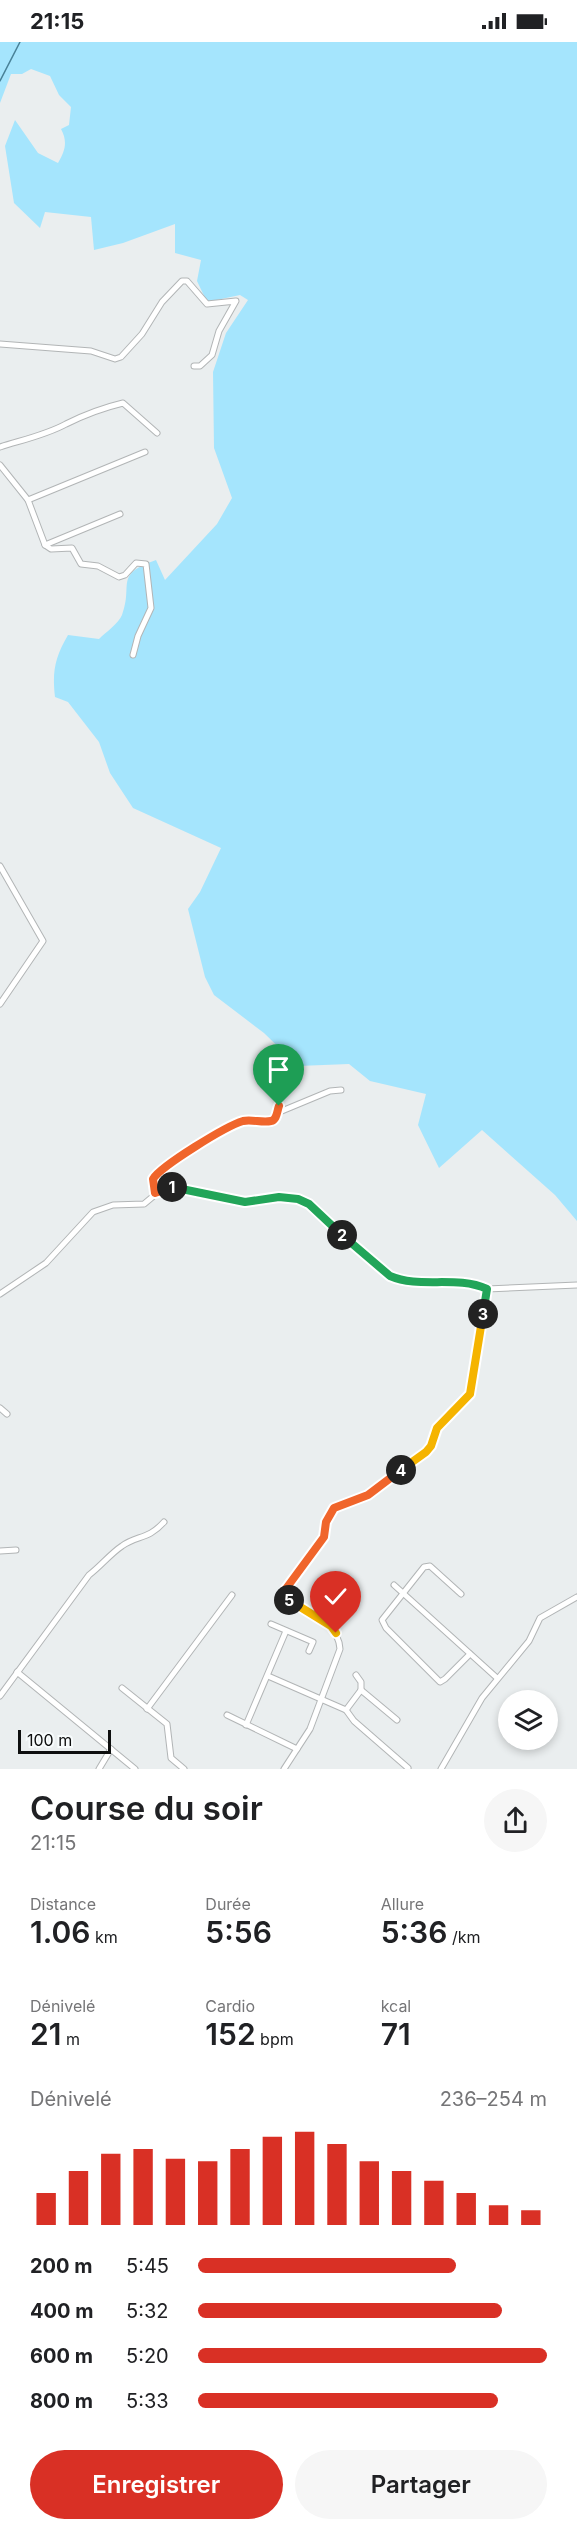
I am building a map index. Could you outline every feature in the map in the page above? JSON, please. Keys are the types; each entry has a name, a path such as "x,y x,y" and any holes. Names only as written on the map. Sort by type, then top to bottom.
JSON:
{"street":[{"path":"0,344 91,351 115,359 130,350 162,302 182,281 187,281 207,304 236,301 219,331 212,355 200,366 194,366"},
{"path":"0,447 35,437 67,424 76,417 123,403 157,433"},
{"path":"28,500 145,452"},
{"path":"0,465 28,500 45,544 51,549 72,548 81,564 98,566 119,577 125,575 136,563 146,564 151,608 138,636 133,656"},
{"path":"45,544 120,514"},
{"path":"0,866 43,941 0,1004"},
{"path":"277,1113 330,1091 340,1090"},
{"path":"155,1193 153,1183 156,1174 215,1134 244,1121 271,1121 279,1106"},
{"path":"0,1293 46,1263 93,1212 112,1205 144,1204 155,1193 175,1186 245,1202 279,1197 298,1199 309,1204 333,1228 390,1276 405,1280 447,1281 487,1289 577,1285"},
{"path":"284,1769 310,1729 340,1649 339,1639 331,1626 286,1597 285,1590 324,1537 326,1522 334,1508 368,1495 426,1452 431,1446 437,1428 470,1394 487,1289"},
{"path":"0,1408 7,1413"},
{"path":"0,1696 89,1575 123,1545 148,1536 164,1522"},
{"path":"0,1551 16,1550"},
{"path":"461,1594 430,1566 424,1567 385,1615 383,1625 440,1682 446,1680 470,1653"},
{"path":"394,1585 497,1678"},
{"path":"147,1709 232,1595"},
{"path":"441,1769 469,1718 497,1678 529,1641 540,1618 577,1597"},
{"path":"271,1624 313,1642 309,1651"},
{"path":"246,1725 286,1631"},
{"path":"17,1672 134,1769"},
{"path":"346,1710 361,1690 361,1682 356,1675"},
{"path":"268,1676 323,1698 346,1710 354,1721 408,1768"},
{"path":"123,1688 167,1724 171,1758 184,1769"},
{"path":"361,1690 397,1720"},
{"path":"226,1715 297,1749"},
{"path":"99,1769 111,1749"}],"shaded area":[{"path":"0,42 577,42 577,1221 555,1195 482,1130 439,1168 418,1125 426,1094 370,1081 349,1064 298,1066 264,1033 214,995 205,977 188,909 200,892 221,848 133,808 110,773 99,742 68,702 55,697 56,665 60,650 68,635 99,639 115,625 122,615 127,582 134,571 156,560 165,580 217,524 232,498 214,448 213,372 226,333 248,300 240,295 207,302 197,281 201,260 175,253 175,224 123,243 94,250 91,217 45,212 40,228 14,203 5,146 15,120 38,153 58,163 65,146 61,129 69,125 71,107 59,95 50,76 31,69 22,74 11,74 0,103"}],"waterway":[{"path":"0,81 20,42"}],"route":[{"path":"279,1106 275,1118 271,1121 244,1121 225,1128 164,1168 153,1179 155,1193 175,1186 245,1202 279,1197 298,1199 309,1204 333,1228 390,1276 412,1281 447,1281 487,1289 479,1342 472,1367 470,1394 437,1428 431,1446 426,1452 368,1495 334,1508 326,1522 324,1537 285,1590 286,1597 291,1602 331,1626 336,1633"}]}
